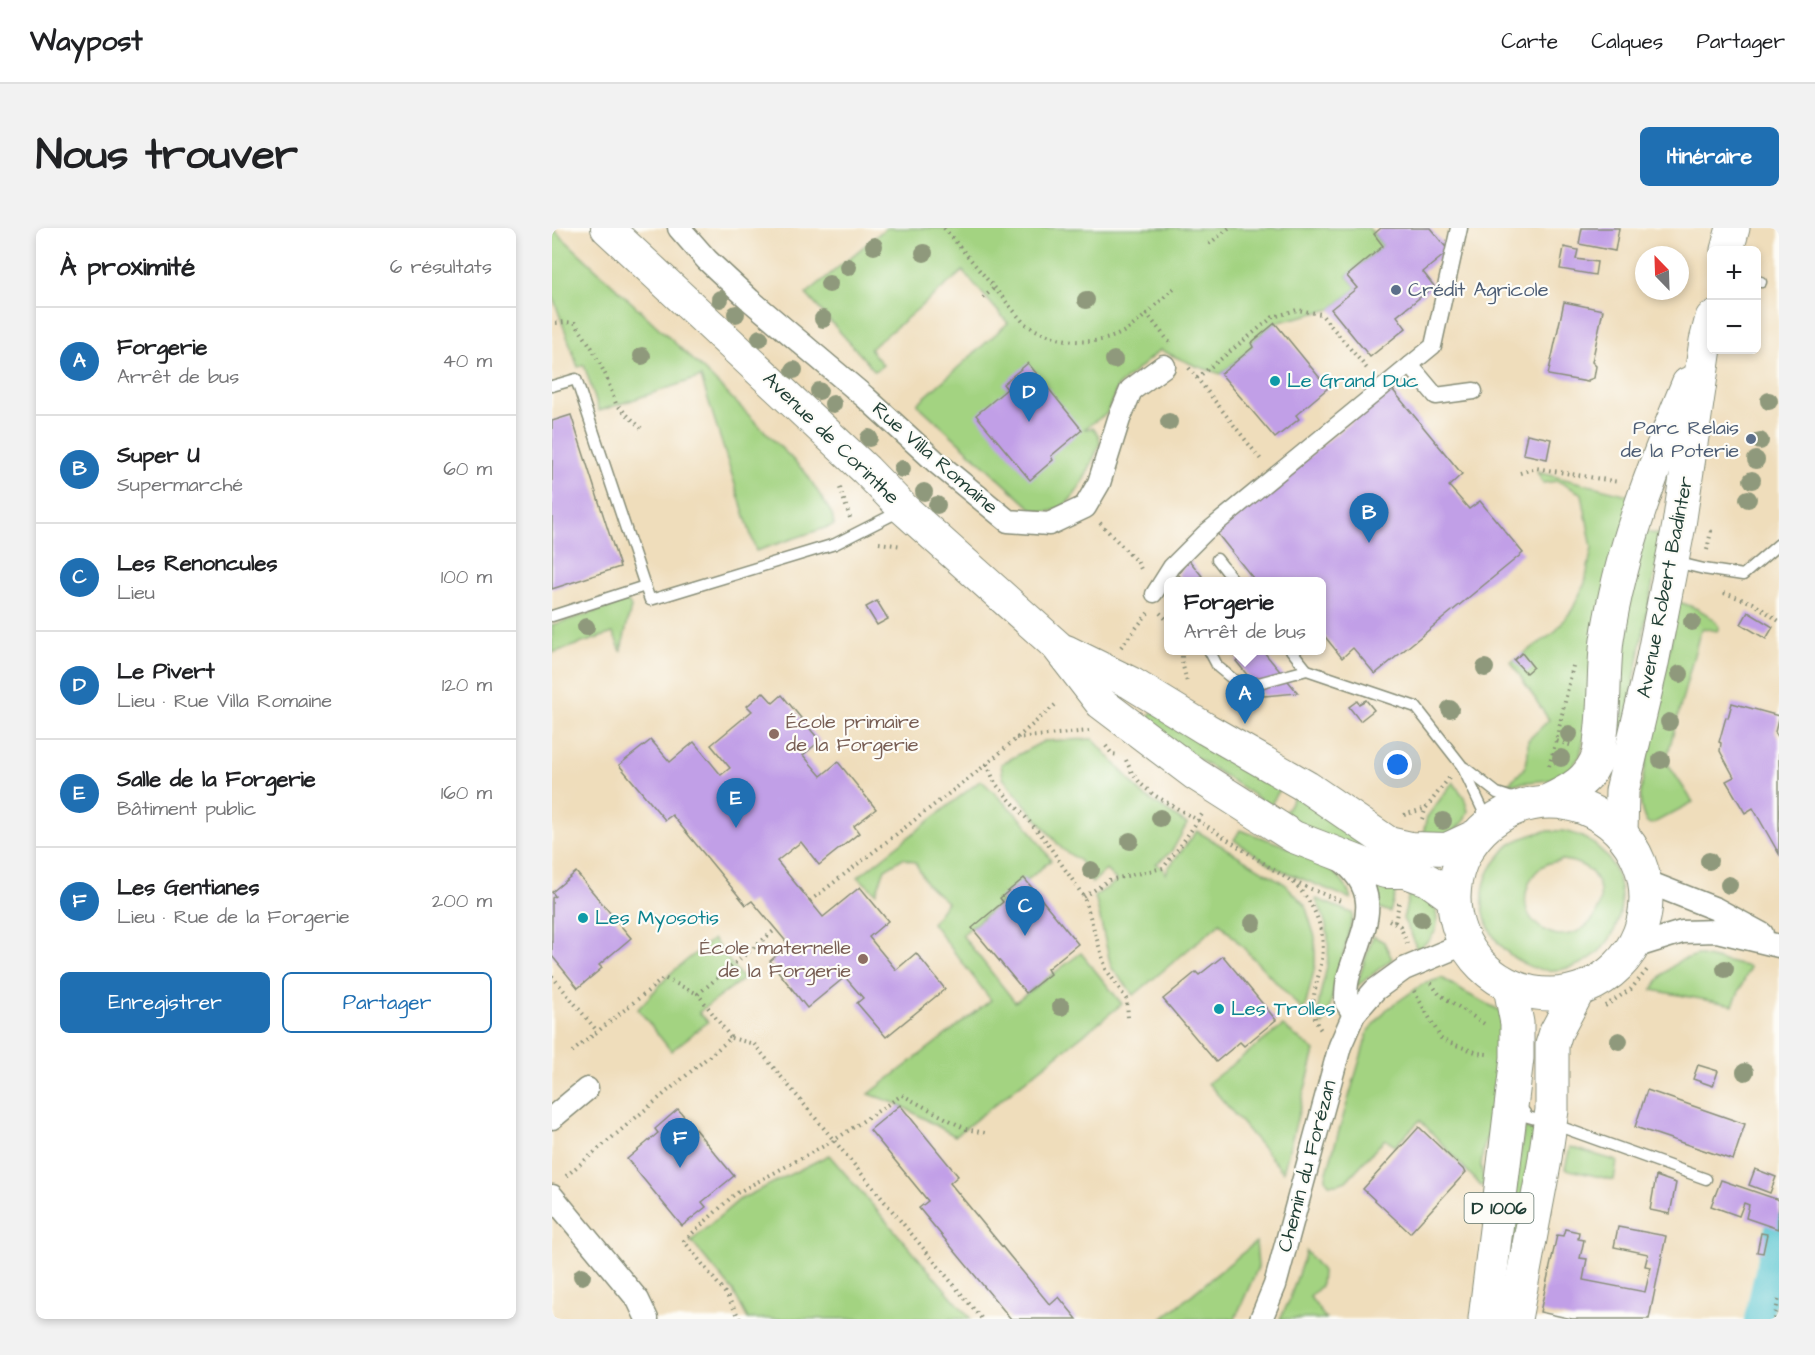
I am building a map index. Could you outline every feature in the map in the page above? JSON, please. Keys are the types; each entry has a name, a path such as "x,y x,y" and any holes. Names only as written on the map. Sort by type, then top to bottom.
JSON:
{"main road":[{"name":"Avenue de Corinthe","path":"607,228 858,462 904,509 1057,646 1101,703 1136,715"},
{"path":"1728,246 1733,228"},
{"name":"Avenue Robert Badinter","path":"1542,792 1572,790 1584,780 1599,754 1607,641 1619,580 1664,441 1707,335"},
{"name":"Avenue Robert Badinter","path":"1621,832 1622,791 1651,668 1680,525 1707,343"},
{"path":"1136,715 1307,787 1389,843 1411,848 1448,849 1542,792 1600,815 1621,832 1637,855 1645,881 1647,903 1642,956 1619,966 1600,981 1589,1000 1532,994 1510,987 1483,969 1464,944 1455,921 1453,898 1456,875 1464,854 1483,829"},
{"path":"1136,715 1195,774 1294,837 1385,872 1406,872 1428,880 1453,898"},
{"name":"D 1006","path":"1485,1319 1518,1049 1517,1023 1510,987"},
{"name":"D 1006","path":"1515,1319 1552,1110 1552,1045 1561,1022 1589,1000"}],"street":[{"name":"Rue Villa Romaine","path":"679,228 707,260 750,300 1008,521 1049,524 1085,507"},
{"path":"1165,577 1171,567 1205,533 1433,346 1459,228"},
{"path":"1085,507 1099,483 1119,419 1131,390 1174,358"},
{"path":"1410,365 1436,396 1474,391"},
{"path":"1154,594 1164,578"},
{"path":"1324,848 1350,867 1361,882 1366,897 1368,913 1365,927 1347,981 1346,1002 1354,1014"},
{"path":"1645,881 1716,909 1779,945"},
{"path":"1642,956 1682,932 1717,931 1779,945"},
{"name":"Chemin du Forézan","path":"1261,1319 1275,1285 1340,1046 1354,1014 1375,990 1412,965 1464,944"},
{"path":"552,1118 587,1089"},
{"path":"556,1188 638,1300 647,1319"}],"lane":[{"path":"552,386 576,379 650,600 835,544 904,509"},
{"path":"1672,562 1743,574 1779,544"},
{"path":"1217,559 1231,577"},
{"path":"552,616 645,586"},
{"path":"1211,655 1218,667 1234,680 1251,685 1307,670"},
{"path":"1294,655 1307,670 1416,707 1462,766 1497,793 1542,792"},
{"path":"1462,766 1483,829"},
{"path":"1513,1096 1528,1118 1550,1123 1706,1179"}],"path":[{"path":"944,228 1024,323 1036,332 1071,342 1107,339 1126,331 1174,288"},
{"path":"1209,244 1229,228"},
{"path":"983,298 994,288"},
{"path":"1197,378 1273,317 1297,310 1321,314 1383,387"},
{"path":"1146,313 1174,358 1197,378 1274,477"},
{"path":"556,323 575,323 592,348 606,376 616,404 641,428"},
{"path":"1520,473 1536,468 1628,483"},
{"path":"1085,507 1138,563 1154,594 1153,606 1120,648"},
{"path":"1704,569 1700,585 1753,603 1779,621"},
{"path":"810,901 987,764 1055,705"},
{"path":"1016,738 1136,715"},
{"path":"1136,715 1118,742 1132,773 1142,785 1154,795 1199,821 1291,881 1303,891 1311,903 1319,921 1322,937 1322,958 1312,1007 1314,1018 1319,1029 1340,1046"},
{"path":"1542,792 1556,741"},
{"path":"987,764 995,783 1043,837 1084,897 1106,969 1127,1000 1128,1018"},
{"path":"1411,848 1426,808 1448,779 1462,766"},
{"path":"1084,897 1109,880 1163,868 1199,821 1206,807"},
{"path":"698,994 776,929"},
{"path":"1589,1000 1631,989 1642,956"},
{"path":"1412,965 1427,978 1439,994 1491,1028 1518,1049"},
{"path":"1412,965 1422,1006 1442,1040 1478,1053 1518,1049"},
{"path":"552,976 597,1031"},
{"path":"572,1052 664,978 698,994 731,1038 754,1044 982,1319"},
{"path":"556,1188 731,1038"},
{"path":"740,1319 726,1294 684,1241 735,1194 833,1141 902,1095 966,1129 985,1133"},
{"path":"1774,1319 1779,1298"}],"green space":[{"path":"552,228 708,374 806,473 832,514 834,525 756,551 701,377 599,411 584,365 578,367 552,294"},
{"path":"886,228 1369,228 1383,246 1347,276 1357,288 1331,309 1275,323 1251,343 1253,347 1221,374 1160,350 1118,386 1107,413 1084,429 1093,428 1099,436 1100,443 1084,480 1067,503 1057,510 1045,512 1031,508 917,404 1008,323 963,271 870,349 883,365 875,371 806,294"},
{"path":"1537,472 1636,497 1580,756 1571,768 1549,780 1507,784 1525,766 1528,756 1528,740 1549,720 1511,662 1554,633 1572,610 1585,583 1592,548 1582,494 1558,481 1543,483"},
{"path":"1646,532 1662,535 1622,744 1614,742 1618,633"},
{"path":"627,600 631,607 621,651 613,633 552,653 552,625"},
{"path":"1679,602 1707,614 1719,627 1717,631 1703,628 1700,632 1666,761 1693,802 1652,824 1647,823 1644,817 1641,792"},
{"path":"1155,710 1281,788 1270,806 1143,722"},
{"path":"1093,739 1143,795 1187,824 1172,851 1156,864 1163,868 1166,874 1168,868 1197,831 1285,884 1305,905 1315,937 1315,966 1304,1012 1220,923 1134,995 1111,967 1095,896 1117,881 1106,870 1092,883 1080,861 1062,849 1003,778 1001,764 1044,741"},
{"path":"981,780 1026,824 1051,860 962,935 1015,1002 1081,953 1122,1004 955,1136 900,1105 869,1094 991,1000 932,923 947,902 927,884 915,862 903,858 885,869 876,893 858,877"},
{"path":"1453,782 1464,797 1468,811 1464,821 1451,834 1422,838 1427,817"},
{"path":"1295,795 1398,862 1333,843 1284,814"},
{"path":"1240,830 1287,847 1321,863 1345,885 1351,899 1276,868 1234,840"},
{"path":"1545,831 1565,831 1593,844 1610,862 1619,884 1621,907 1615,930 1601,949 1581,963 1554,970 1529,966 1504,950 1488,925 1483,898 1490,870 1506,848 1523,838","holes":["1562,860 1574,862 1588,869 1596,879 1600,891 1600,903 1595,915 1587,925 1576,932 1561,935 1546,931 1533,921 1528,914 1526,897 1527,889 1535,873 1549,863"]},
{"path":"1369,878 1398,884 1390,912 1376,907"},
{"path":"1411,886 1434,902 1437,918 1434,934 1417,950 1403,919"},
{"path":"1317,899 1352,913 1353,916 1329,1010 1323,1025 1319,1003 1327,965 1328,940"},
{"path":"1373,936 1384,942 1392,959 1356,987"},
{"path":"713,939 743,979 699,1012 708,1022 671,1051 638,1009 671,973"},
{"path":"1697,955 1750,967 1733,1005 1652,990 1662,975 1679,961"},
{"path":"1442,978 1501,1011 1506,1101 1484,1144 1481,1166 1484,1184 1481,1186 1420,1120 1395,1146 1385,1139 1346,1181 1329,1184 1326,1175 1368,1032 1386,1010 1423,984"},
{"path":"1283,1026 1315,1051 1283,1172 1208,1083"},
{"path":"1524,1128 1541,1134 1497,1319"},
{"path":"1570,1147 1617,1161 1614,1180 1565,1169"},
{"path":"829,1155 971,1319 748,1319 733,1291 691,1241 739,1200"},
{"path":"1256,1242 1258,1267 1235,1319 1162,1319"},
{"path":"1306,1251 1322,1271 1321,1286 1310,1297 1326,1319 1280,1319 1289,1301"}],"building":[{"path":"1381,228 1430,228 1449,251 1423,272 1434,286 1397,316 1406,328 1370,357 1331,309 1357,288 1347,276 1383,246 1374,234"},
{"path":"1582,228 1619,228 1615,251 1579,244"},
{"path":"1564,247 1578,250 1576,259 1597,262 1595,275 1560,269"},
{"path":"1564,302 1603,310 1592,362 1596,366 1594,378 1588,382 1548,375"},
{"name":"Le Grand Duc","path":"1275,323 1328,388 1296,415 1299,419 1275,438 1221,374 1253,347 1251,343"},
{"path":"1028,363 1082,430 1051,456 1053,460 1030,480 976,415 1007,389 1003,384"},
{"path":"1392,389 1462,474 1449,486 1469,509 1480,501 1523,553 1375,674 1353,648 1342,658 1326,638 1326,577 1252,577 1216,532"},
{"path":"571,415 620,567 552,589 552,421"},
{"path":"1527,434 1551,439 1547,459 1523,454"},
{"path":"1189,560 1202,576 1180,577 1178,574"},
{"path":"877,601 888,619 877,625 866,607"},
{"path":"1748,612 1773,627 1766,639 1741,624"},
{"path":"1522,653 1533,667 1526,673 1514,660"},
{"path":"1243,655 1266,655 1298,693 1264,696 1236,661"},
{"path":"763,692 773,703 782,695 820,741 803,755 821,776 838,762 876,809 854,826 859,833 819,865 801,842 777,861 823,917 860,887 888,921 869,937 896,970 916,953 945,989 886,1037 857,1003 863,998 845,977 807,1008 770,961 789,945 752,901 746,905 672,815 665,820 619,765 651,740 670,762 694,742 721,775 730,768 711,745 752,711 747,706"},
{"path":"1366,700 1374,710 1360,721 1349,707 1357,701 1359,704"},
{"path":"1732,703 1779,716 1775,732 1779,740 1779,854 1753,808 1745,813 1726,781 1734,777 1720,751 1721,743 1719,742"},
{"name":"Les Myosotis","path":"576,872 631,938 599,965 602,968 578,988 552,956 552,898 555,896 552,892"},
{"path":"1024,878 1078,944 1047,969 1050,974 1026,993 972,928 1003,902 1000,898"},
{"name":"Les Trolles","path":"1223,956 1276,1020 1244,1046 1240,1042 1216,1062 1163,999 1196,972 1199,975"},
{"path":"1698,1065 1718,1071 1713,1086 1693,1079"},
{"path":"1647,1090 1745,1124 1733,1160 1635,1127"},
{"path":"900,1105 958,1176 950,1183 1050,1305 1059,1297 1077,1319 1011,1319 919,1208 928,1201 870,1130"},
{"path":"678,1109 734,1176 702,1202 706,1207 682,1226 627,1159 658,1133 655,1129"},
{"path":"1419,1127 1466,1172 1410,1233 1363,1189"},
{"path":"1755,1169 1776,1177 1770,1193 1749,1185"},
{"path":"1656,1176 1676,1183 1670,1214 1650,1210"},
{"path":"1721,1180 1779,1200 1778,1229 1746,1218 1749,1205 1744,1203 1739,1216 1711,1206"},
{"path":"1618,1227 1666,1236 1649,1319 1572,1319 1540,1312 1557,1235 1563,1236 1565,1229 1579,1232 1578,1239 1584,1240 1580,1258 1587,1259 1583,1280 1645,1292 1651,1267 1645,1266 1648,1254 1614,1247"},
{"path":"1761,1233 1767,1234 1763,1253 1757,1252"}],"waterway":[{"path":"1758,1319 1779,1228"}],"place":[{"name":"Crédit Agricole","path":"1396,290"},
{"name":"Le Grand Duc","path":"1275,381"},
{"name":"Le Pivert","path":"1029,422"},
{"name":"Parc Relais de la Poterie","path":"1751,439"},
{"name":"Super U","path":"1369,543"},
{"name":"Forgerie","path":"1245,724"},
{"name":"École primaire de la Forgerie","path":"774,734"},
{"name":"Salle de la Forgerie","path":"736,828"},
{"name":"Les Myosotis","path":"583,918"},
{"name":"Les Renoncules","path":"1025,936"},
{"name":"École maternelle de la Forgerie","path":"863,959"},
{"name":"Les Trolles","path":"1219,1009"},
{"name":"Les Gentianes","path":"680,1168"}]}
